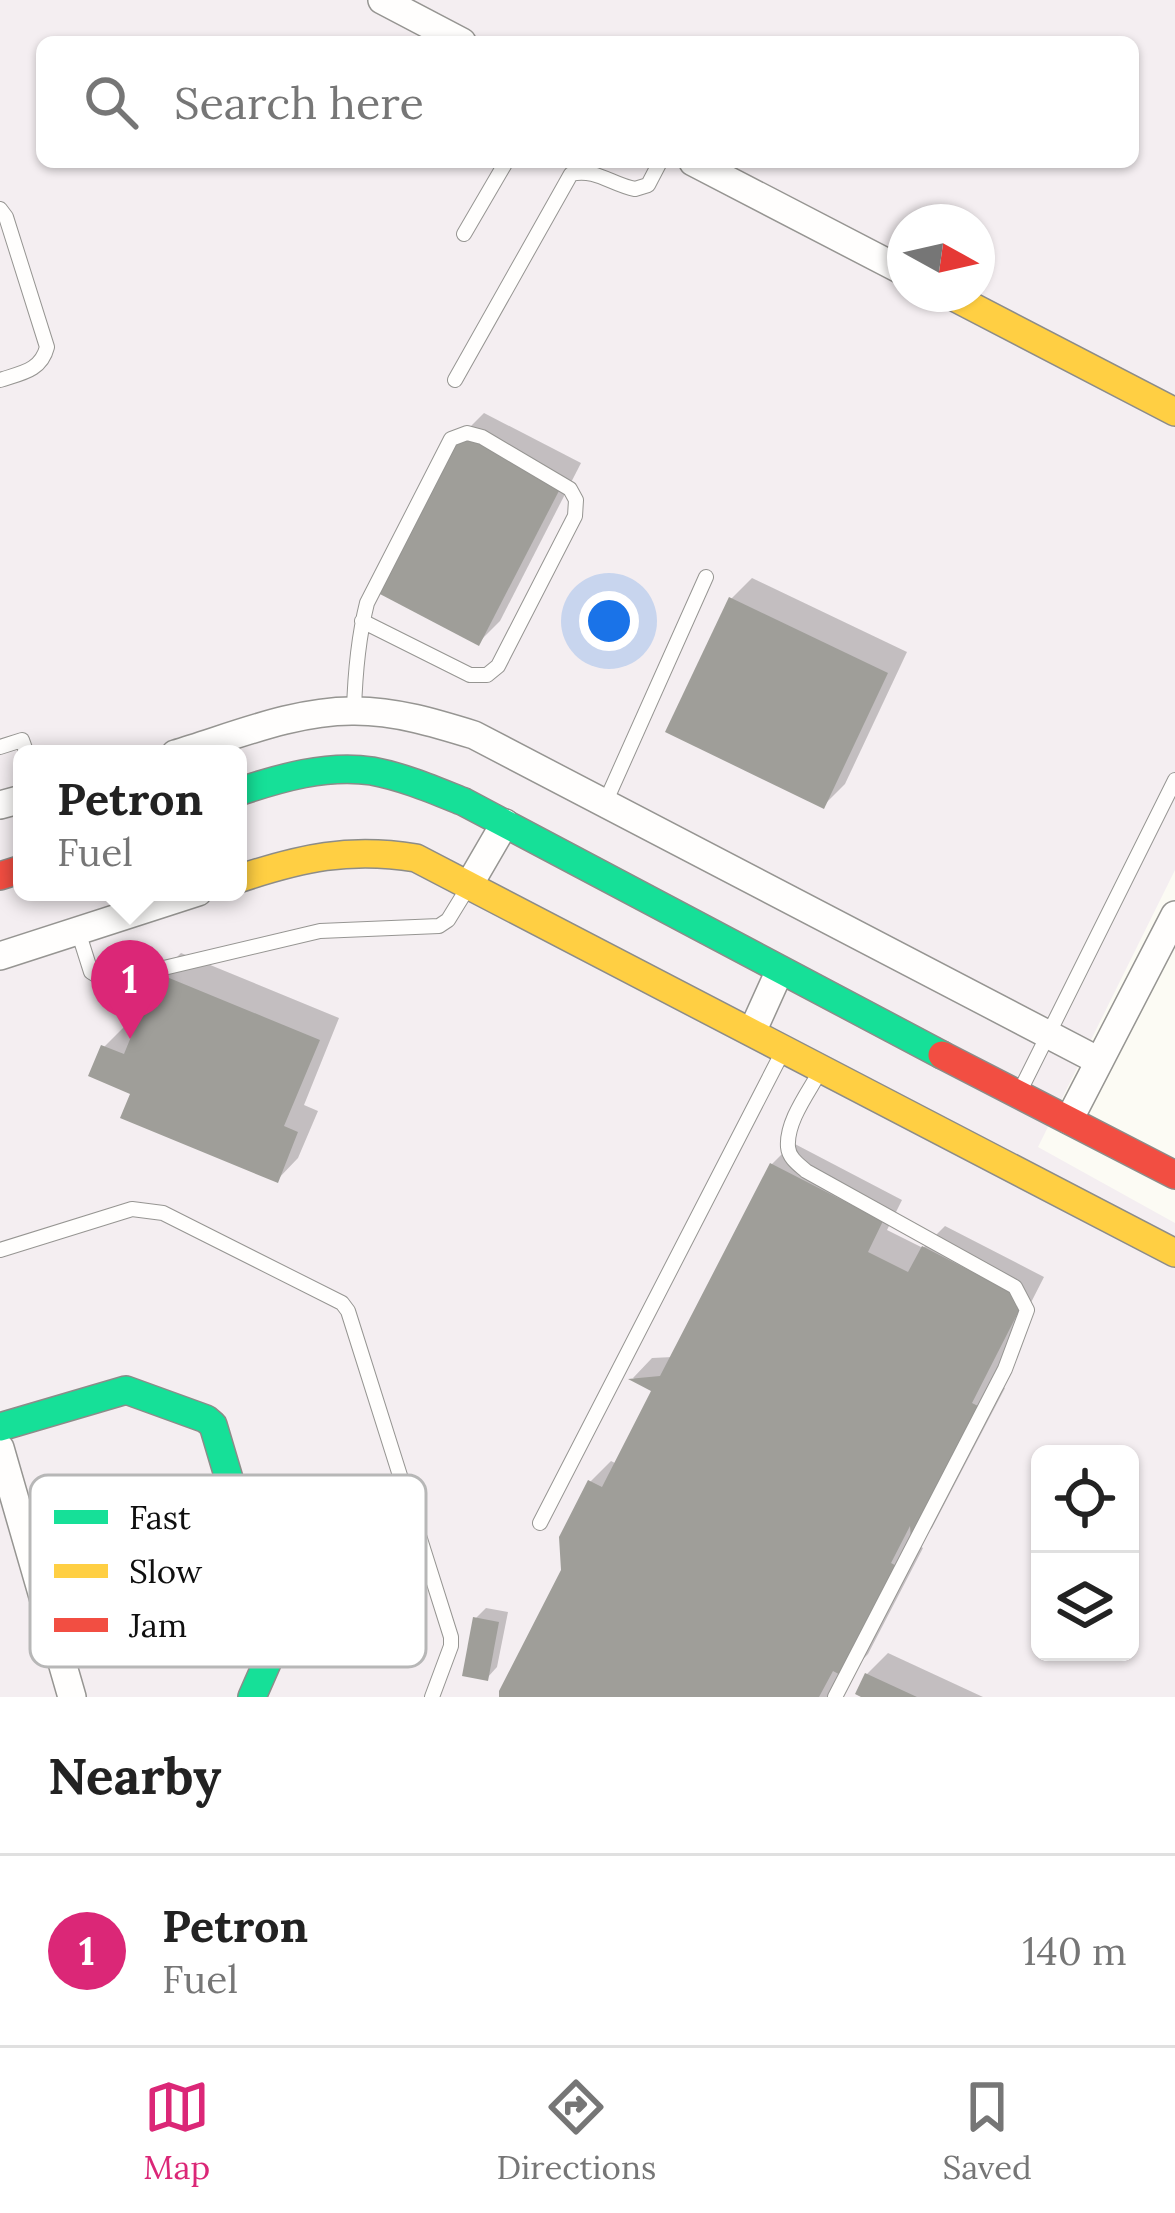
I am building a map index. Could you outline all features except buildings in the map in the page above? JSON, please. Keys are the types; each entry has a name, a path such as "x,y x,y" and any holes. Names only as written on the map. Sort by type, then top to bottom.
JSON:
{"street":[{"path":"382,0 451,36"},
{"path":"705,168 887,263"},
{"path":"983,312 1175,412"},
{"path":"206,745 294,719 354,711 429,721 473,735 1099,1061"},
{"path":"247,789 361,769 464,802 1175,1175"},
{"path":"470,884 505,823"},
{"path":"247,876 309,856 346,850 381,850 416,858 1175,1253"},
{"path":"0,956 170,901"},
{"path":"1069,1120 1175,915"},
{"path":"752,1032 780,970"},
{"path":"0,1427 126,1390 206,1419 213,1425 228,1475"},
{"path":"0,1448 30,1552"},
{"path":"63,1667 72,1697"},
{"path":"252,1697 265,1667"}],"lane":[{"path":"464,234 502,168"},
{"path":"455,380 571,174 596,173 635,189 648,184 657,168"},
{"path":"0,209 47,347 36,368 0,380"},
{"path":"354,711 355,671 362,621 367,603 451,439 467,433 482,437 570,489 576,500 575,516 498,666 487,674 470,675 362,621"},
{"path":"605,803 706,577"},
{"path":"1018,1094 1175,780"},
{"path":"78,931 91,972 113,980 320,931 439,926 448,920 470,884"},
{"path":"540,1523 784,1049"},
{"path":"821,1068 794,1120 788,1146 793,1160 1015,1287 1028,1310 1005,1369 835,1697"},
{"path":"0,1250 132,1209 146,1209 163,1213 343,1303 400,1475"},
{"path":"426,1558 451,1637 432,1697"}],"shaded area":[{"path":"0,0 1175,0 1175,870 1038,1147 1175,1223 1175,1697 0,1697"}],"traffic: fast":[{"path":"247,789 338,769 372,771 430,788 942,1055"},
{"path":"0,1427 126,1390 206,1419 213,1425 228,1475"},
{"path":"252,1697 265,1667"}],"traffic: slow":[{"path":"983,312 1175,412"},
{"path":"247,876 325,856 416,858 1175,1253"}],"traffic: jam":[{"path":"0,876 13,872"},
{"path":"942,1055 1175,1175"}],"place":[{"name":"Petron","path":"130,1039"}]}
